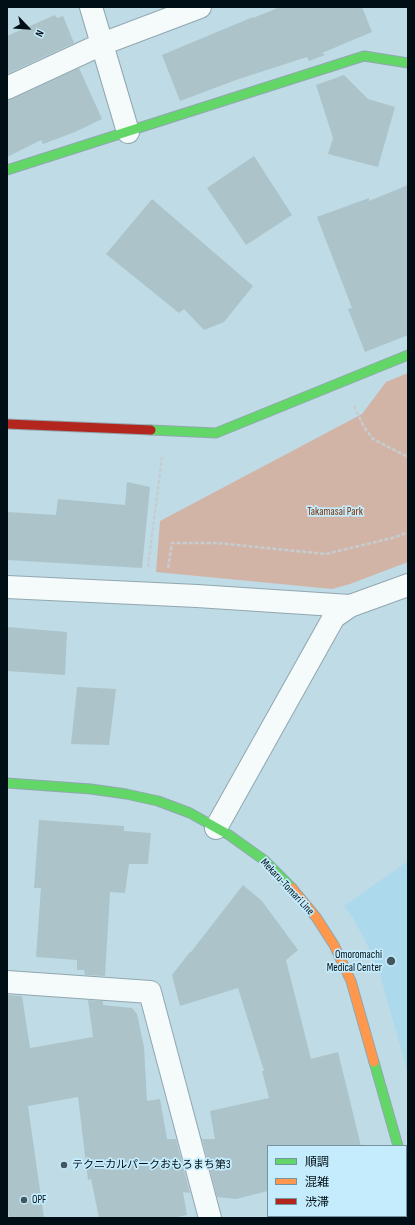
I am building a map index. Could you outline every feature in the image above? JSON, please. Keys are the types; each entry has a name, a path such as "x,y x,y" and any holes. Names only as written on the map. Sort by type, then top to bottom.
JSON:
{"street":[{"path":"91,7 128,132"},
{"path":"7,88 102,44 200,7"},
{"path":"7,170 364,56 408,63"},
{"path":"7,424 216,433 408,355"},
{"path":"216,828 334,617 350,606 408,585"},
{"path":"7,587 197,596 350,606"},
{"name":"Mekaru-Tomari Line","path":"7,783 91,788 158,801 190,813 229,835 264,860 292,888 316,917 334,945 351,981 398,1145"},
{"path":"7,982 150,992 210,1218"}],"path":[{"path":"342,382 364,427 373,439 408,457"},
{"path":"154,568 148,568 166,431"},
{"path":"162,568 168,568 172,543 217,543 326,554 396,537 408,532"}],"shaded area":[{"name":"Omoromachi Medical Center","path":"408,861 408,1073 380,975 368,946 353,918 344,906"}],"green space":[{"name":"Takamasai Park","path":"408,373 408,562 350,584 332,589 156,572 160,521 362,414 386,382"}],"building":[{"path":"280,7 362,7 372,32 322,53 325,55 309,61 307,57 236,80 180,101 162,55"},
{"path":"55,15 57,18 63,16 74,43 7,74 7,36"},
{"path":"79,68 102,119 75,132 43,144 41,140 7,157 7,100"},
{"path":"344,75 368,99 395,107 378,167 328,154 333,138 316,85"},
{"path":"254,156 292,215 246,245 207,188"},
{"path":"408,185 408,335 365,352 348,309 352,308 317,217 369,198 369,201"},
{"path":"152,199 253,286 224,322 204,330 184,309 179,313 106,254"},
{"path":"127,482 150,487 142,568 7,560 7,512 56,515 58,499 125,505"},
{"path":"7,627 67,632 65,675 7,671"},
{"path":"77,687 116,689 109,745 71,744"},
{"path":"39,820 124,826 124,831 151,833 148,864 129,864 125,893 110,892 105,976 85,975 84,970 77,970 77,960 36,957 41,888 34,888"},
{"path":"243,885 262,901 298,950 286,960 311,1059 338,1052 361,1145 267,1145 267,1191 236,1199 217,1197 202,1139 215,1139 210,1111 269,1098 262,1071 264,1071 238,988 180,1006 172,975"},
{"path":"7,995 22,996 30,1048 93,1037 88,1000 103,1001 103,1005 132,1008 137,1014 144,1047 147,1101 160,1099 167,1139 176,1139 190,1193 183,1192 187,1215 172,1218 99,1218 91,1179 88,1180 78,1097 28,1106 44,1218 9,1218 7,1209"}],"traffic: fast":[{"path":"7,170 364,56 408,63"},
{"path":"151,430 216,433 408,355"},
{"path":"7,783 91,789 126,794 158,801 190,813 229,835 264,860 292,888"},
{"path":"374,1062 398,1145"}],"traffic: slow":[{"path":"292,888 316,917 334,945 351,981 374,1062"},
{"path":"407,1182 408,1186"},
{"path":"276,1218 280,1217"}],"traffic: jam":[{"path":"7,424 151,430"}],"place":[{"name":"Omoromachi Medical Center","path":"391,961"},
{"name":"テクニカルパークおもろまち第3","path":"64,1165"},
{"name":"OPF","path":"24,1200"}]}
